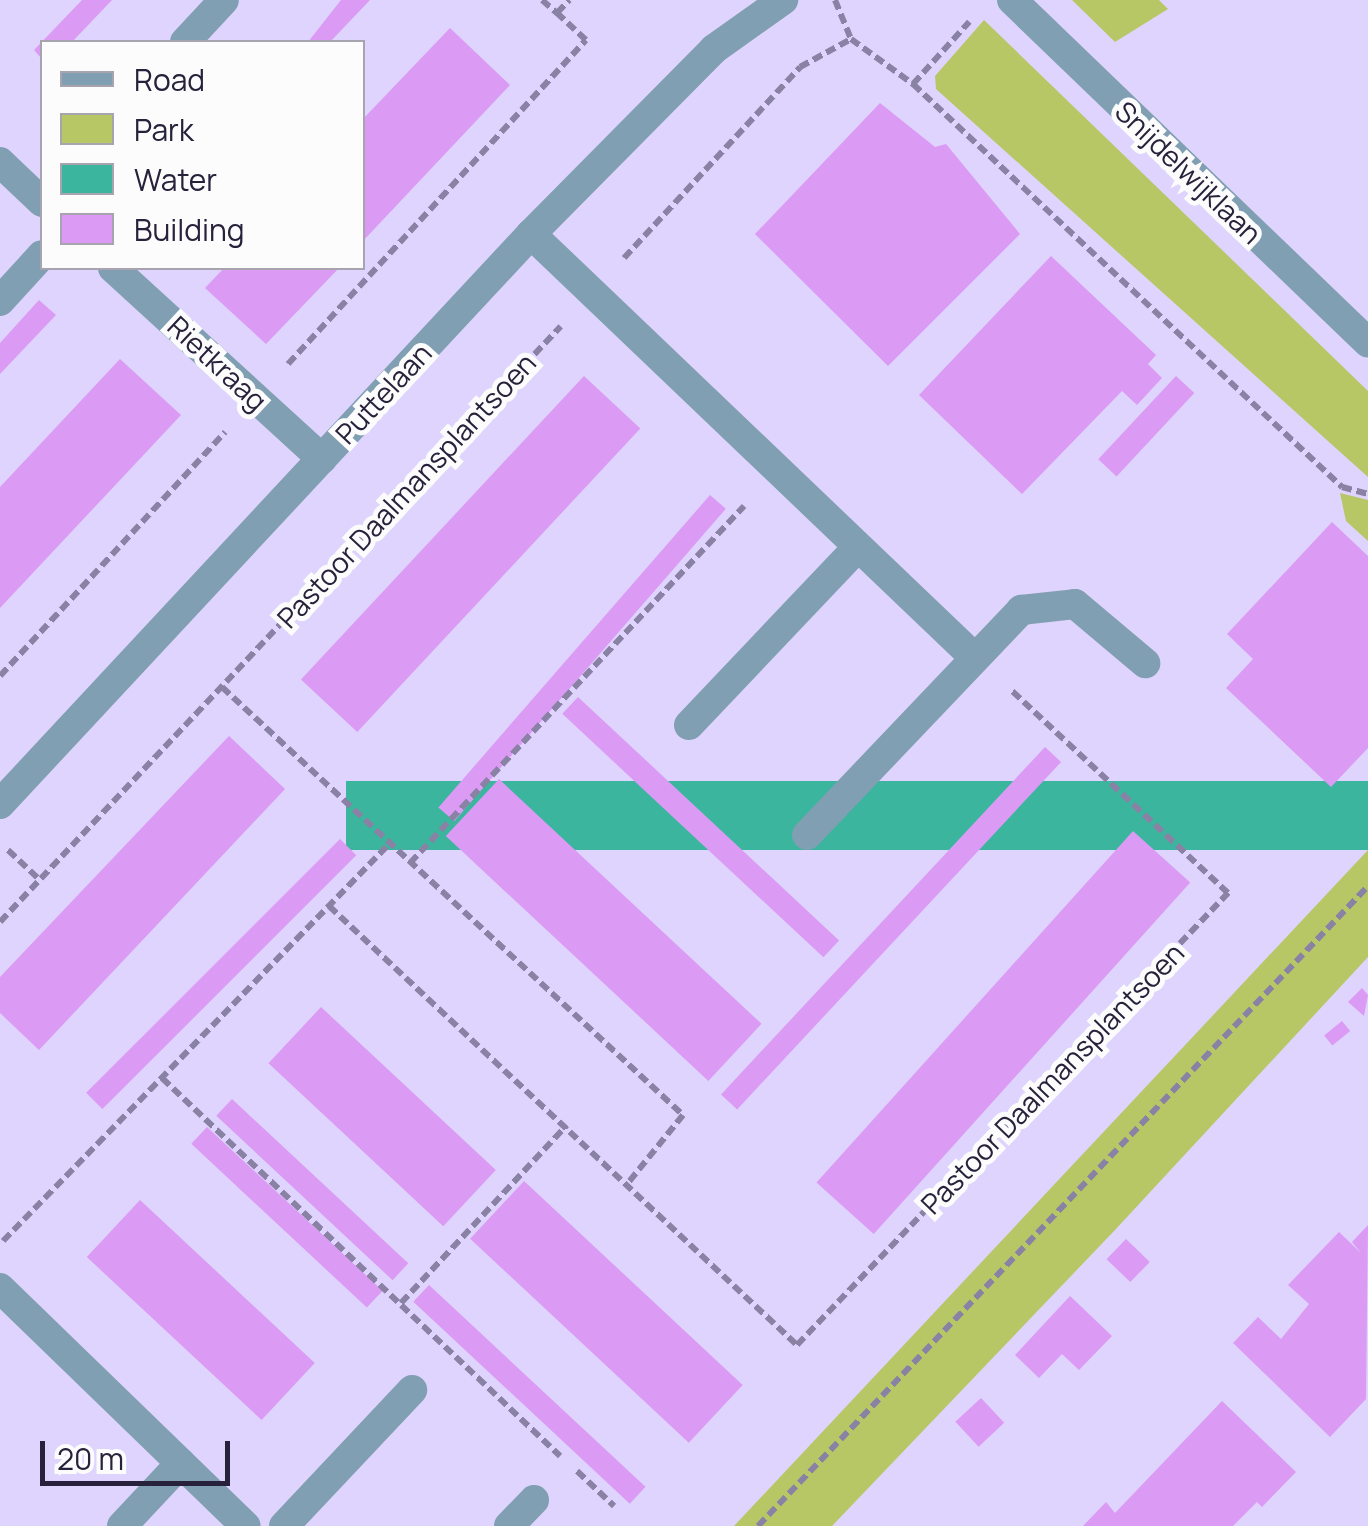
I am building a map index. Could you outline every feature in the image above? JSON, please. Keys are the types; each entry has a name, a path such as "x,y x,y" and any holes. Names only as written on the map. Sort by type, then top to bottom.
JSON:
{"street":[{"path":"186,40 224,0"},
{"name":"Puttelaan","path":"0,804 531,234 714,49 783,0"},
{"name":"Snijdelwijklaan","path":"1012,0 1368,343"},
{"path":"0,162 40,197"},
{"path":"531,234 856,549 974,657"},
{"path":"0,300 40,257"},
{"name":"Rietkraag","path":"116,270 322,459"},
{"path":"688,724 856,549"},
{"path":"807,836 1020,610 1075,604 1145,663"},
{"path":"0,1288 246,1526"},
{"path":"284,1526 412,1390"},
{"path":"122,1526 180,1463"},
{"path":"509,1526 534,1500"}],"path":[{"path":"0,676 586,40 542,0"},
{"path":"556,13 569,0"},
{"path":"834,0 851,39 913,84 1342,487 1368,494"},
{"path":"913,84 976,14"},
{"name":"Pastoor Daalmansplantsoen","path":"0,922 800,67 851,39"},
{"path":"410,862 776,471"},
{"name":"Pastoor Daalmansplantsoen","path":"329,906 568,1125 797,1345 1228,892 974,657"},
{"path":"222,687 683,1114 628,1184"},
{"path":"0,842 40,880"},
{"path":"0,1244 389,844"},
{"path":"758,1526 1368,886"},
{"path":"162,1078 614,1506"},
{"path":"402,1304 568,1125"}],"green space":[{"path":"1072,0 1159,0 1168,9 1115,42"},
{"path":"984,20 1368,391 1368,477 936,89 935,76"},
{"path":"1340,493 1368,500 1368,541 1346,521"},
{"path":"1368,850 1368,957 1115,1230 832,1526 734,1526"}],"water":[{"path":"346,781 1368,781 1368,850 346,850"}],"building":[{"path":"82,0 112,0 74,40 44,40"},
{"path":"341,0 370,0 332,40 310,40"},
{"path":"450,28 510,85 365,239 365,117"},
{"path":"880,103 935,147 946,144 1020,234 888,366 755,234"},
{"path":"1051,256 1156,355 1148,364 1162,378 1137,405 1122,391 1022,494 919,395"},
{"path":"222,270 337,270 266,344 205,288"},
{"path":"39,300 56,315 0,374 0,343"},
{"path":"120,359 181,415 0,608 0,487"},
{"path":"584,376 640,429 357,732 301,680"},
{"path":"1176,376 1194,393 1117,476 1098,459"},
{"path":"710,495 726,509 454,821 438,807"},
{"path":"1332,522 1368,556 1368,748 1331,787 1226,688 1253,659 1227,634"},
{"path":"578,697 839,940 823,957 562,714"},
{"path":"229,736 285,789 39,1050 0,1013 0,977"},
{"path":"1045,747 1061,762 737,1109 721,1094"},
{"path":"499,779 762,1024 708,1081 446,836"},
{"path":"1133,831 1190,883 874,1234 817,1183"},
{"path":"340,839 356,855 102,1109 86,1093"},
{"path":"1362,988 1368,995 1364,1016 1348,1002"},
{"path":"321,1007 496,1170 443,1226 268,1063"},
{"path":"1342,1021 1350,1031 1332,1046 1324,1035"},
{"path":"232,1099 408,1263 393,1280 216,1116"},
{"path":"207,1127 383,1291 367,1308 191,1144"},
{"path":"524,1181 743,1385 689,1443 470,1239"},
{"path":"140,1200 315,1363 262,1420 87,1257"},
{"path":"1368,1225 1366,1399 1330,1437 1233,1343 1258,1317 1281,1339 1309,1304 1288,1285 1339,1232 1361,1253 1352,1242"},
{"path":"1126,1239 1150,1262 1130,1282 1107,1259"},
{"path":"429,1285 645,1487 630,1504 413,1302"},
{"path":"1070,1296 1112,1336 1079,1370 1062,1354 1039,1378 1015,1355"},
{"path":"981,1398 1004,1423 979,1447 955,1422"},
{"path":"1222,1401 1296,1472 1262,1507 1257,1502 1233,1526 1083,1526 1106,1502 1115,1513"}]}
